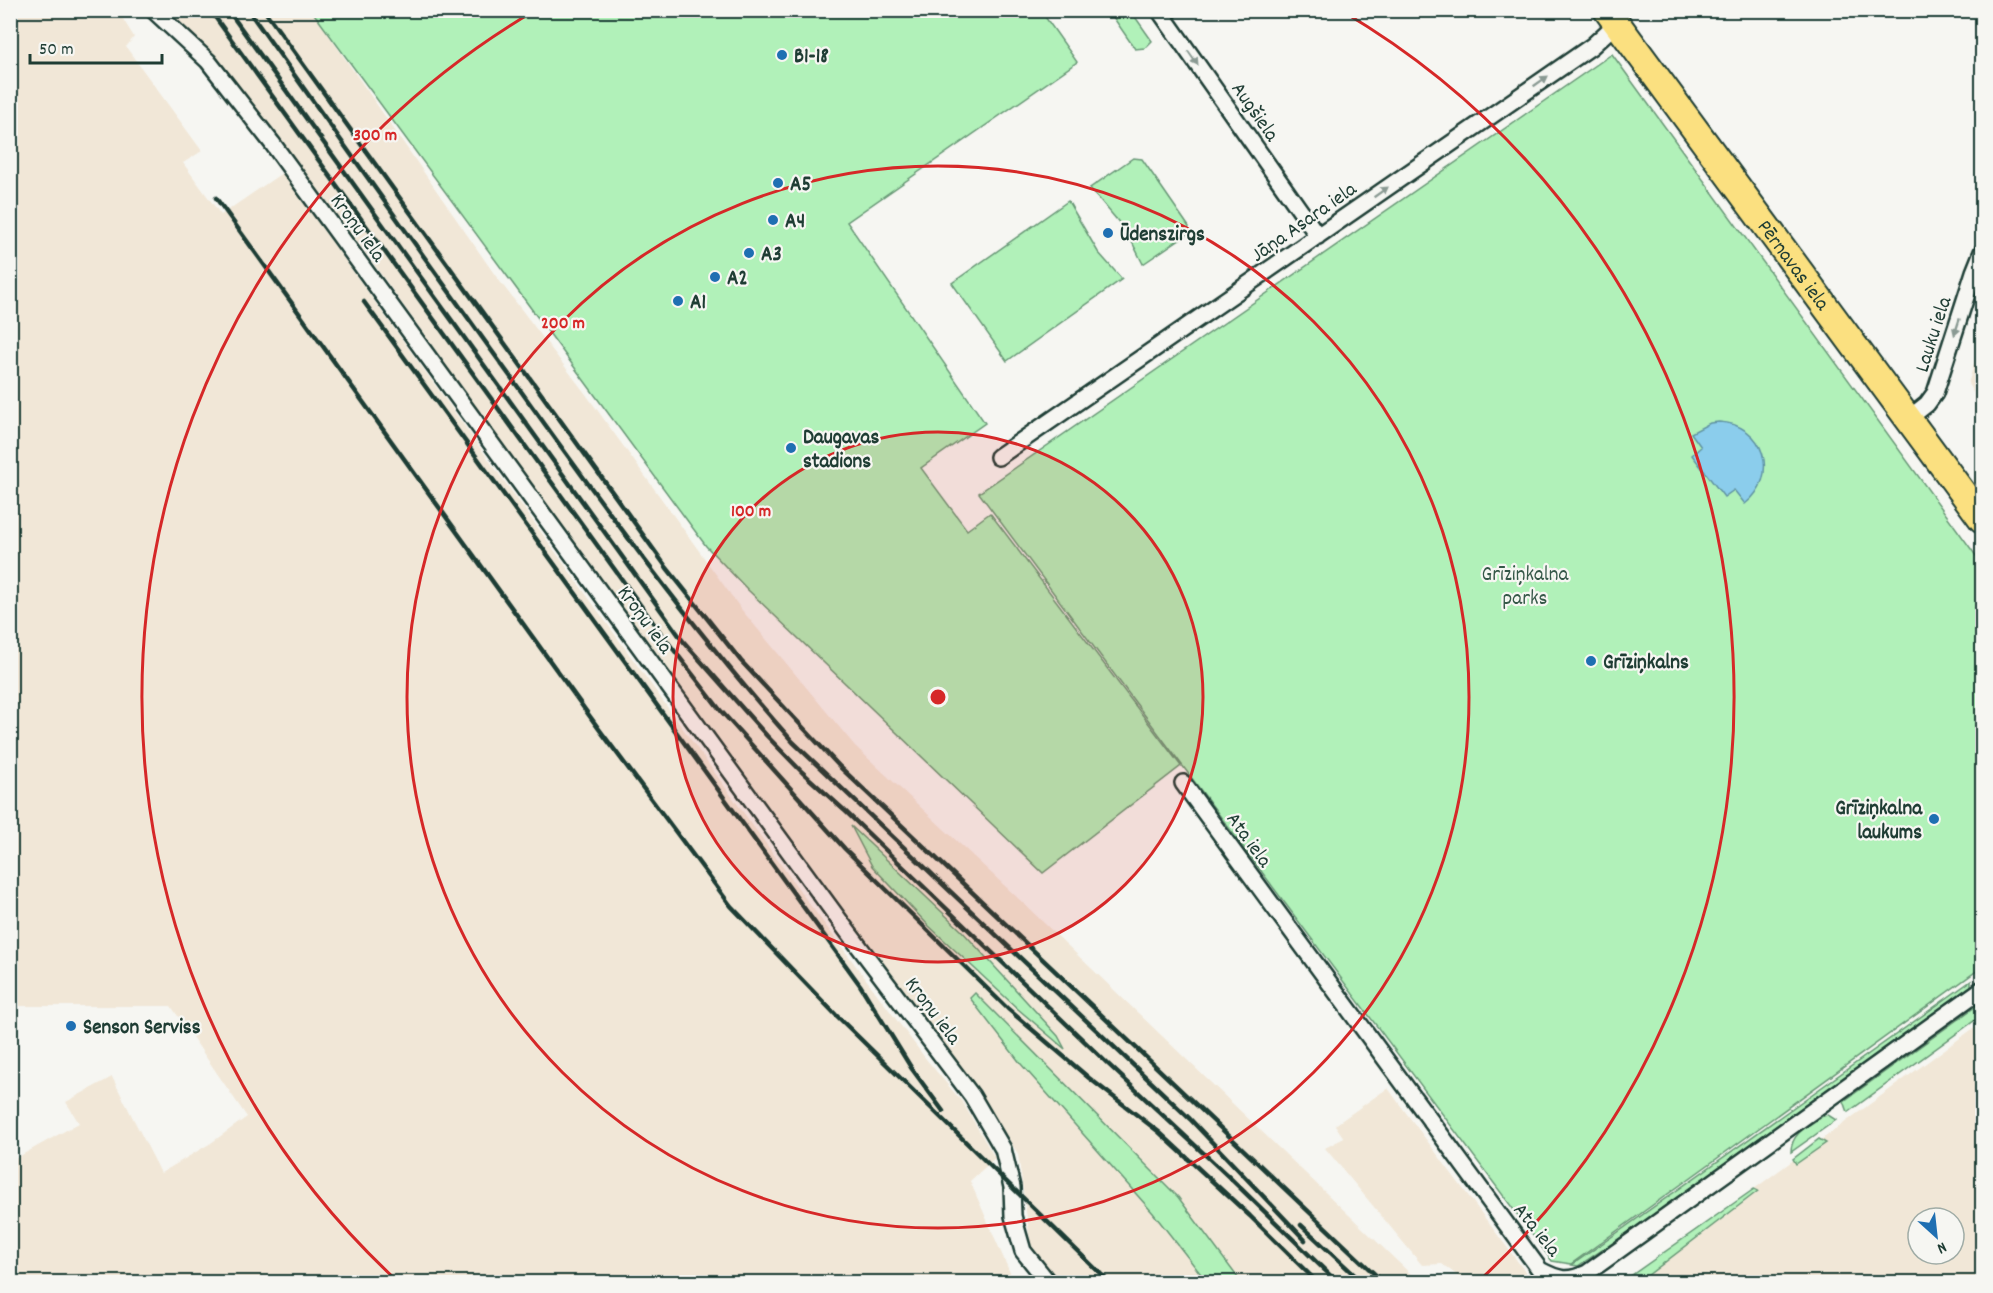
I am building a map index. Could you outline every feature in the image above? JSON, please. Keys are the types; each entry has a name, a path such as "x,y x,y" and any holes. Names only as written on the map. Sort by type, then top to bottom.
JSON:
{"main road":[{"name":"Pērnavas iela","path":"1616,15 1983,519"}],"street":[{"name":"Kroņu iela","path":"153,10 208,61 272,143 848,932 972,1096 1003,1149 1012,1187 1013,1216 1023,1251 1047,1282"},
{"name":"Augšiela","path":"1159,10 1318,236"},
{"name":"Jāņa Asara iela","path":"998,457 1592,46 1616,15"},
{"name":"Lauku iela","path":"1908,419 1928,404 1935,393 1974,272 1983,252"},
{"name":"Ata iela","path":"1182,783 1540,1270 1556,1278 1572,1280 1587,1273 1983,989"}],"shaded area":[{"path":"10,11 118,11 134,37 126,47 202,151 183,163 221,215 282,173 808,902 926,1059 963,1103 995,1158 970,1181 1014,1282 13,1282 10,1276 11,1161 79,1123 66,1102 112,1077 161,1173 211,1143 247,1117 171,1006 11,1006"},
{"path":"165,11 312,11 495,275 585,393 741,609 855,746 1020,900 1419,1282 1058,1282 1031,1247 1018,1154 978,1090 715,740 370,259 213,53 184,37"},
{"path":"1982,337 1982,407 1968,384"},
{"path":"1982,1022 1982,1282 1627,1282"},
{"path":"1388,1088 1533,1282 1466,1282 1442,1264 1422,1265 1325,1148 1344,1138 1335,1125"}],"green space":[{"name":"Daugavas stadions","path":"312,11 1041,11 1077,62 847,222 985,423 921,468 967,530 990,513 1181,766 1043,873 748,590 706,546"},
{"path":"1109,11 1131,11 1152,41 1145,48 1135,49"},
{"name":"Grīziņkalna parks","path":"1612,54 1982,564 1982,967 1571,1264 1552,1261 979,493"},
{"path":"1133,158 1142,159 1189,227 1187,234 1143,264 1127,232 1090,188"},
{"path":"1068,201 1098,252 1122,279 1007,361 952,283"},
{"path":"851,826 961,930 1058,1036 1065,1049 1018,1009 929,926 872,866"},
{"path":"1971,981 1971,986 1623,1236 1578,1266 1572,1265"},
{"path":"975,993 1178,1197 1241,1282 1207,1282 1153,1213 1021,1064 970,998"},
{"path":"1982,1002 1982,1015 1848,1112 1844,1101"},
{"path":"1828,1115 1836,1120 1791,1152 1794,1140 1801,1131"},
{"path":"1819,1139 1826,1143 1796,1164 1793,1159"},
{"path":"1754,1189 1758,1191 1639,1282 1622,1282"}],"water":[{"path":"1710,423 1735,425 1747,432 1756,441 1762,453 1764,466 1762,480 1756,493 1745,504 1734,490 1724,497 1692,455 1701,447 1691,433"}],"railway":[{"path":"210,10 657,628 721,711 845,849 1008,1009 1089,1078 1159,1132 1317,1282"},
{"path":"228,10 683,641 802,772 1337,1282"},
{"path":"248,10 617,523 756,700 793,742 1190,1119 1305,1240"},
{"path":"264,10 667,568 741,661 840,767 1383,1282"},
{"path":"216,198 599,729 731,906 836,1015 1109,1282"},
{"path":"364,302 860,985 912,1069 943,1111"},
{"path":"1301,1225 1362,1282"}],"place":[{"name":"B1-18","path":"782,55"},
{"name":"A5","path":"778,183"},
{"name":"A4","path":"773,220"},
{"name":"Ūdenszirgs","path":"1108,233"},
{"name":"A3","path":"749,253"},
{"name":"A2","path":"715,277"},
{"name":"A1","path":"678,301"},
{"name":"Daugavas stadions","path":"791,448"},
{"name":"Grīziņkalns","path":"1591,661"},
{"name":"Grīziņkalna laukums","path":"1934,819"},
{"name":"Senson Serviss","path":"71,1026"}]}
